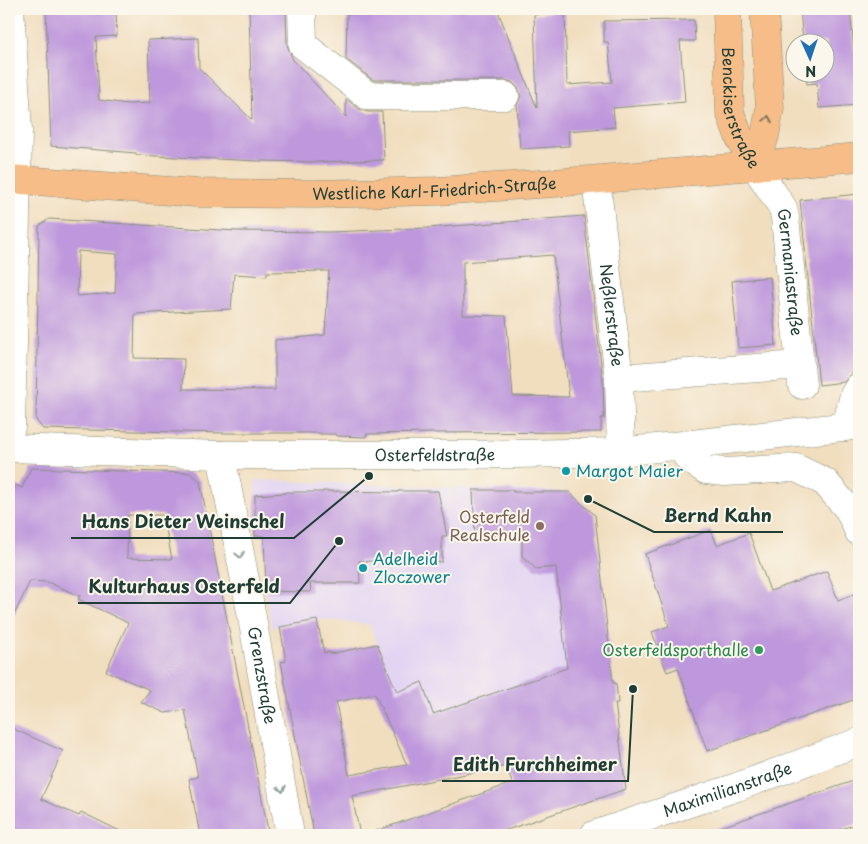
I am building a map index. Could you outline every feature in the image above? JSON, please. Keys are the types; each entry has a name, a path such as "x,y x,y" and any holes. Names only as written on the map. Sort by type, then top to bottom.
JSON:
{"main road":[{"name":"Benckiserstraße","path":"726,9 730,112 740,139 756,166"},
{"name":"Benckiserstraße","path":"756,166 765,136 770,108 764,9"},
{"name":"Westliche Karl-Friedrich-Straße","path":"13,179 197,193 315,194 438,191 596,180 859,157"}],"street":[{"path":"9,434 11,427 13,179 18,131 10,9"},
{"path":"302,9 303,45 368,96 505,96"},
{"name":"Germaniastraße","path":"619,378 801,375 783,208 756,166"},
{"name":"Neßlerstraße","path":"596,180 619,378 621,452"},
{"path":"853,426 854,395 859,387"},
{"name":"Osterfeldstraße","path":"9,448 221,455 456,455 621,452 680,446 729,438 853,426"},
{"path":"680,446 689,459 706,470 725,472 796,468 825,482 849,510 859,532"},
{"name":"Grenzstraße","path":"221,455 250,606 290,835"},
{"name":"Maximilianstraße","path":"594,835 737,787 859,742"}],"shaded area":[{"path":"255,480 569,492 595,515 613,682 616,683 618,703 593,706 422,745 369,624 315,619 271,628 266,591 264,536 255,536"}],"building":[{"path":"46,9 116,9 117,36 96,37 99,100 128,104 150,103 148,40 198,38 199,68 252,120 249,9 286,9 287,45 293,60 346,117 346,99 359,109 368,112 382,112 384,160 258,161 136,155 136,153 51,146"},
{"path":"387,9 497,9 537,108 534,15 565,9 567,85 612,82 608,42 604,42 604,21 694,20 695,41 680,41 685,102 613,108 615,127 568,131 569,146 520,149 517,105 521,96 518,88 512,82 505,80 373,80 346,59 347,14 387,14"},
{"path":"800,9 850,9 854,51 859,51 859,105 819,108 817,83 807,84 807,82 836,82 836,32 802,32"},
{"path":"859,194 859,371 851,373 844,382 819,385 800,200"},
{"path":"584,216 603,382 604,418 601,418 601,432 366,434 366,437 337,436 336,434 320,433 43,429 36,420 39,226 49,219 236,231 330,232 428,228","holes":["78,251 117,254 115,293 77,296","553,255 569,397 513,396 506,316 463,315 463,262","329,271 325,335 275,340 275,390 183,389 184,359 134,358 135,314 231,309 234,274 267,276 267,272"]},
{"path":"770,277 776,345 738,348 732,281"},
{"path":"31,468 190,473 200,481 269,835 200,835 189,779 198,777 185,710 165,713 141,702 150,690 106,671 128,623 78,599 80,596 47,582 30,581 9,626 9,501 16,485 22,488","holes":["128,515 163,515 172,559 127,558"]},
{"path":"473,490 569,492 595,515 613,683 616,683 618,703 615,703 626,789 492,835 374,835 373,832 512,783 507,766 352,796 360,835 314,835 281,662 286,661 280,627 317,620 324,653 330,652 330,654 377,644 397,692 422,682 433,714 567,668 556,567 536,569 522,556 522,536 475,536","holes":["375,694 407,765 349,775 336,702"]},
{"path":"323,491 438,491 447,536 442,536 442,562 359,561 360,583 310,583 311,592 266,591 264,536 255,536 255,495"},
{"name":"Osterfeldsporthalle","path":"711,530 717,545 749,533 770,591 827,571 838,600 854,594 859,610 859,698 707,751 678,668 667,672 652,632 669,626 645,554"},
{"path":"9,727 63,751 41,799 79,816 81,812 128,835 9,835"},
{"path":"859,779 859,823 824,835 707,835 707,832"}],"place":[{"name":"Margot Maier","path":"566,471"},
{"name":"Hans Dieter Weinschel","path":"369,476"},
{"name":"Bernd Kahn","path":"588,499"},
{"name":"Osterfeld Realschule","path":"540,526"},
{"name":"Kulturhaus Osterfeld","path":"339,541"},
{"name":"Adelheid Zloczower","path":"363,568"},
{"name":"Osterfeldsporthalle","path":"759,650"},
{"name":"Edith Furchheimer","path":"633,689"}]}
